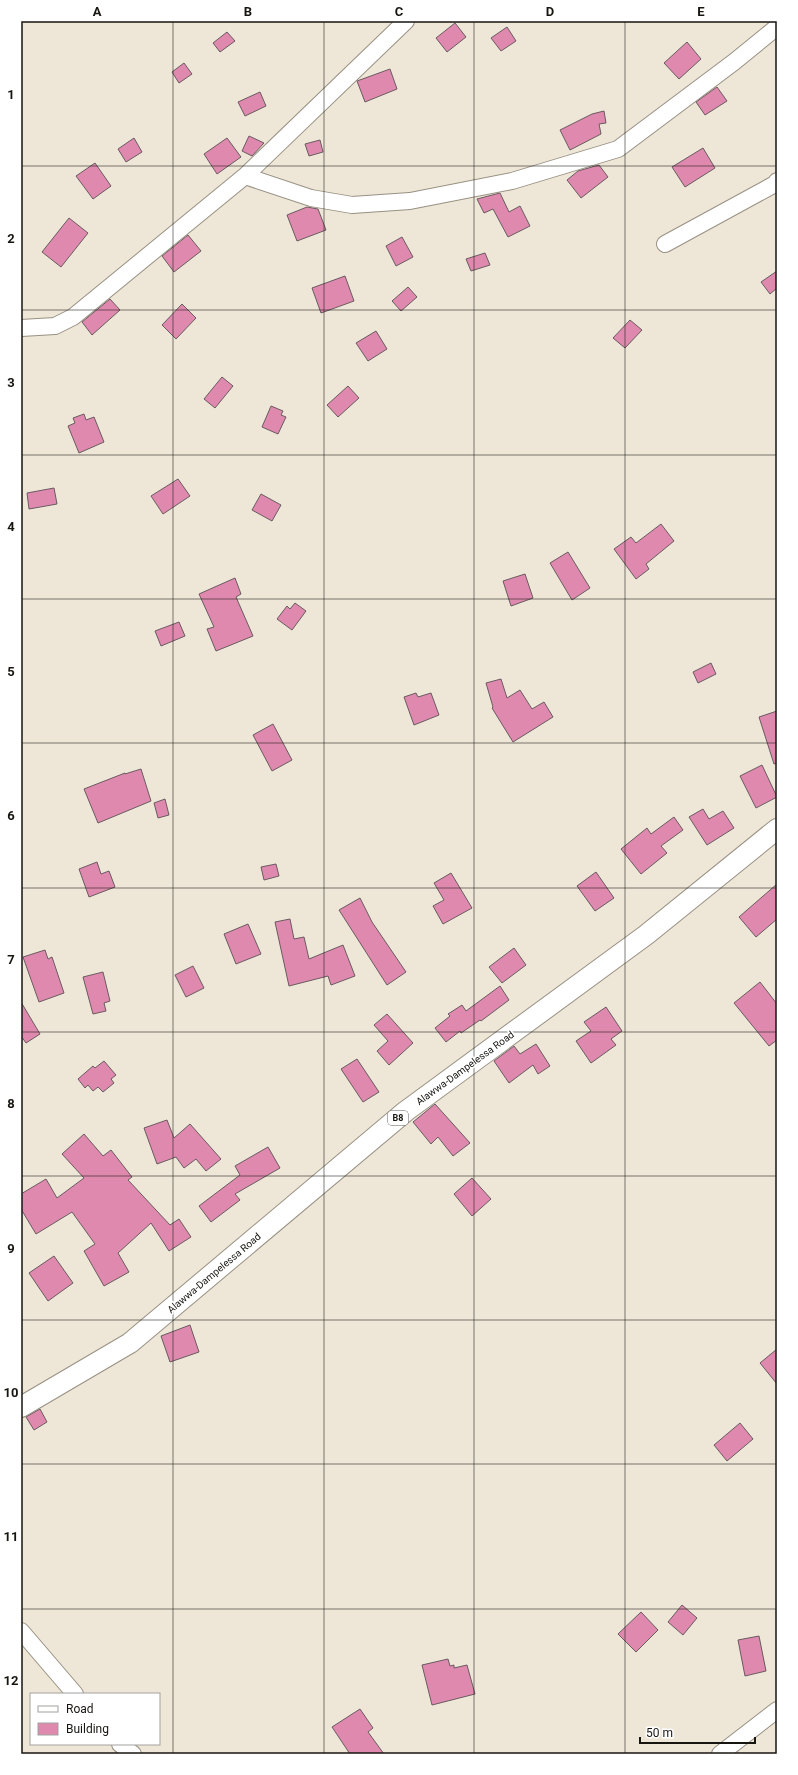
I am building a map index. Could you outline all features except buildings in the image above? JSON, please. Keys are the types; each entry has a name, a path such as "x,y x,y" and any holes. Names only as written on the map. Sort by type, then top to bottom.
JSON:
{"main road":[{"name":"Alawwa-Dampelessa Road","path":"21,1407 130,1343 406,1111 646,936 777,829"}],"street":[{"path":"21,328 55,326 73,317 245,176 406,21"},
{"path":"245,176 311,198 352,205 410,201 512,181 618,149 734,62 777,27"},
{"path":"665,244 777,181"},
{"path":"21,1631 74,1693"},
{"path":"720,1754 777,1710"},
{"path":"121,1745 133,1754"}]}
